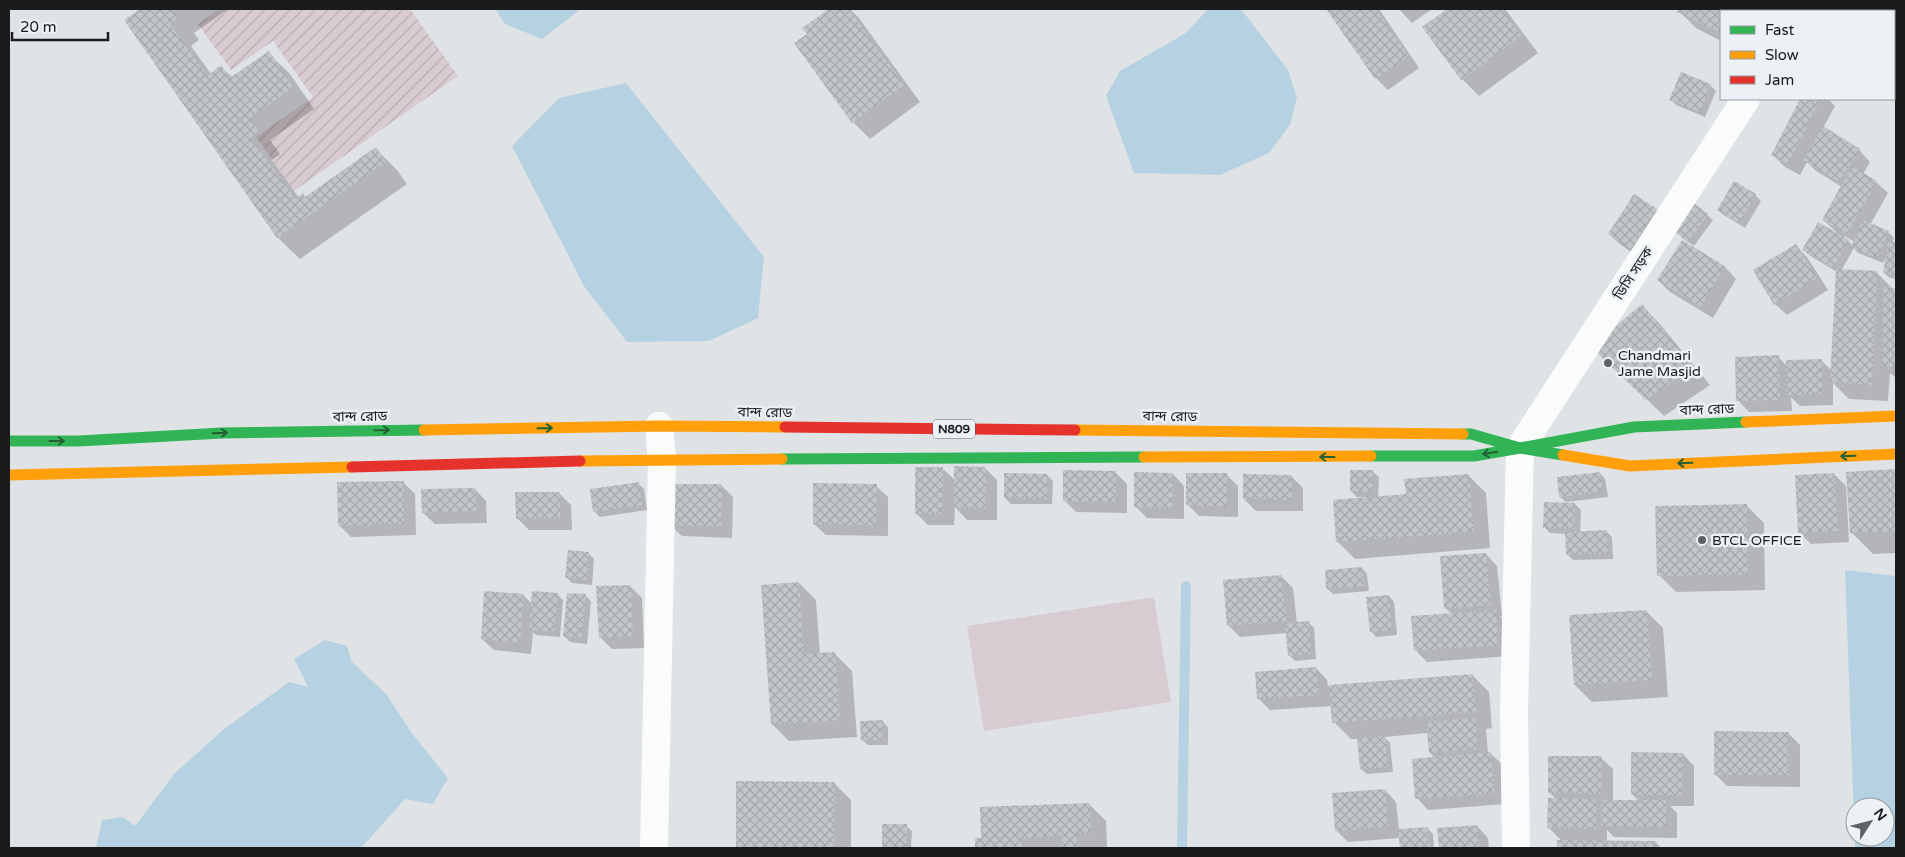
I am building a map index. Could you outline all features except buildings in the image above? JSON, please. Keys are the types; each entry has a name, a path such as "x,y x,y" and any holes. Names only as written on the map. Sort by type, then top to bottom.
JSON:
{"highway":[{"name":"বান্দ রোড","path":"9,476 662,459 1474,456 1634,427 1896,416"},
{"name":"বান্দ রোড","path":"9,441 79,441 222,433 659,426 1471,434 1520,448 1630,466 1896,454"}],"street":[{"name":"ডিসি সড়ক","path":"1520,448 1745,100"},
{"path":"654,848 662,459 659,426"},
{"path":"1516,848 1514,712 1520,448"}],"shaded area":[{"path":"219,9 410,9 458,76 294,191 256,137 313,97 273,41 231,70 198,24"},
{"path":"1154,597 1171,702 984,731 967,626"}],"water":[{"path":"495,9 581,9 542,39 505,24"},
{"path":"1208,9 1241,9 1288,70 1297,97 1290,125 1269,153 1220,175 1134,173 1106,96 1120,71 1186,33"},
{"path":"626,83 764,257 758,318 709,341 627,342 584,286 512,146 559,98"},
{"path":"1845,570 1896,576 1896,848 1855,848 1895,847 1895,797 1853,797"},
{"path":"325,640 347,646 352,662 386,694 411,732 448,778 433,804 405,799 361,848 96,848 102,820 123,817 135,826 175,773 225,728 289,682 308,687 294,659"}],"waterway":[{"path":"1182,848 1186,586"}],"traffic: fast":[{"path":"1463,434 1471,434 1520,448 1634,427 1746,422"},
{"path":"9,441 79,441 222,433 424,430"},
{"path":"1371,456 1474,456 1520,448 1563,455"},
{"path":"782,459 1144,457"}],"traffic: slow":[{"path":"1746,422 1896,416"},
{"path":"424,430 659,426 785,427"},
{"path":"1075,430 1463,434"},
{"path":"1563,455 1630,466 1896,454"},
{"path":"1144,457 1371,456"},
{"path":"580,461 782,459"},
{"path":"9,475 352,467"}],"traffic: jam":[{"path":"785,427 1075,430"},
{"path":"352,467 580,461"}],"place":[{"name":"Chandmari Jame Masjid","path":"1608,363"},
{"name":"BTCL OFFICE","path":"1702,540"}]}
